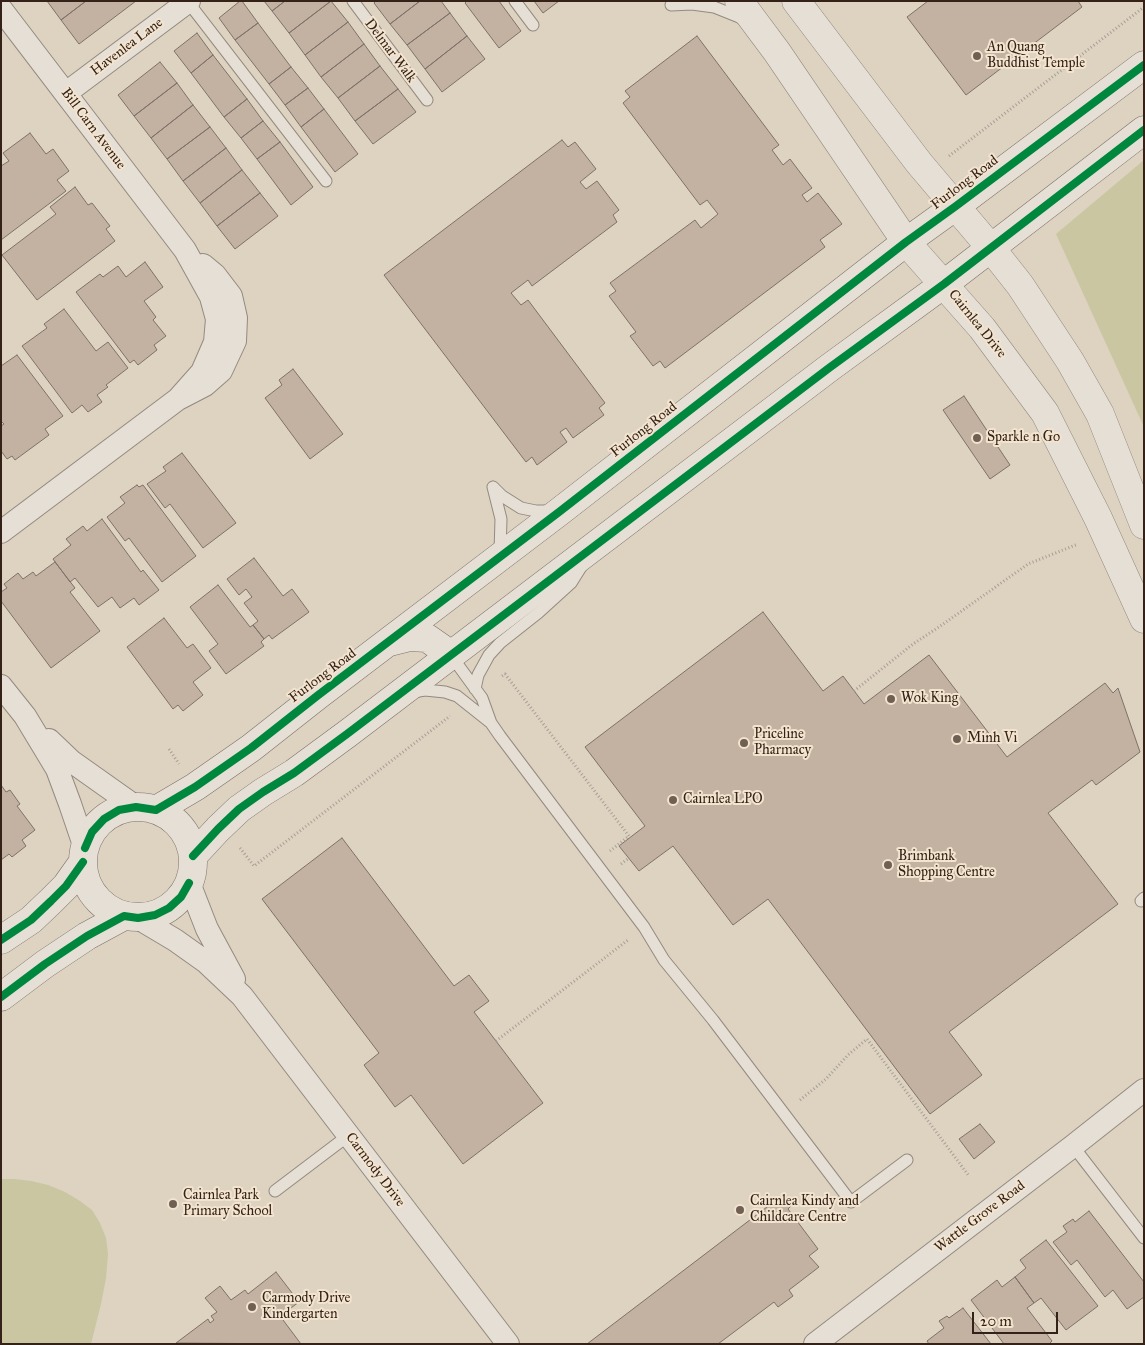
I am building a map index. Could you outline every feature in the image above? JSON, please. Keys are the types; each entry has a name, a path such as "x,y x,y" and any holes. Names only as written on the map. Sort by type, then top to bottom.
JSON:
{"main road":[{"name":"Cairnlea Drive","path":"740,1 906,242 982,328 1045,413 1098,518 1144,619"},
{"path":"796,1 927,173 1020,285 1065,353 1096,407 1144,525"},
{"name":"Furlong Road","path":"146,808 195,787 251,748 559,512 906,242 1144,65"},
{"path":"193,856 239,809 294,773 944,284 1144,130"},
{"path":"386,643 410,637 426,638 450,654"},
{"path":"1,940 31,920 66,886 84,855 92,832 104,819 119,810 146,808 170,817 181,827 189,841 193,856 193,869 189,883 181,897 169,908 155,915 131,917 87,936 1,997"},
{"path":"84,855 85,880 94,896 107,908 131,917"}],"street":[{"name":"Havenlea Lane","path":"66,93 188,2"},
{"name":"Bill Carn Avenue","path":"1,9 185,250 211,297 217,319 216,342 202,372 178,399 1,532"},
{"path":"1,686 25,716 71,762 146,808"},
{"path":"25,716 56,769 69,801 84,855"},
{"name":"Carmody Drive","path":"189,883 207,929 242,996"},
{"name":"Carmody Drive","path":"131,917 175,940 206,962 242,996 508,1344"},
{"name":"Wattle Grove Road","path":"815,1344 1144,1090"}],"lane":[{"name":"Delmar Walk","path":"353,1 427,100"},
{"path":"515,1 533,25"},
{"path":"674,1 671,5 692,4 714,7 739,17 762,32"},
{"path":"188,2 326,181"},
{"path":"500,557 501,519 493,487 502,496 521,508 559,512"},
{"path":"477,691 478,675 489,655 500,643 538,613 570,583 600,542"},
{"path":"450,654 482,698 491,723"},
{"path":"400,693 426,690 445,692 457,696 491,723 644,928 664,960 704,1008 851,1202 907,1160"},
{"path":"275,1191 349,1135"},
{"path":"1072,1146 1144,1238"}],"path":[{"path":"927,173 1144,8"},
{"path":"854,691 914,644 1028,564 1104,533"},
{"path":"477,691 506,674 629,836 606,854"},
{"path":"223,824 254,866 466,703"},
{"path":"169,749 195,787"},
{"path":"617,868 629,858"},
{"path":"496,1041 644,928"},
{"path":"784,1113 826,1079 848,1054 867,1039 969,1176"}],"shaded area":[{"path":"1144,160 1144,427 1056,234"},
{"path":"1,1179 31,1181 65,1192 92,1210 100,1223 106,1238 108,1254 106,1278 91,1344 1,1344"}],"building":[{"path":"47,1 86,1 61,20"},
{"path":"86,1 136,1 79,44 61,20"},
{"path":"242,1 258,23 235,40 219,18"},
{"path":"264,1 285,1 272,11"},
{"path":"285,1 331,1 289,33 272,11"},
{"path":"331,1 348,22 305,55 289,33"},
{"path":"376,1 420,1 390,24 374,3"},
{"path":"420,1 441,1 450,13 407,45 390,24"},
{"path":"467,1 499,1 521,31 499,48 465,3"},
{"path":"534,1 559,1 543,13"},
{"name":"An Quang Buddhist Temple","path":"928,1 1078,1 1082,7 966,95 907,17"},
{"path":"450,13 467,36 425,69 407,45"},
{"path":"348,22 364,44 321,77 305,55"},
{"path":"258,23 291,67 269,84 235,40"},
{"path":"197,33 213,55 191,73 174,51"},
{"path":"467,36 485,59 442,92 425,69"},
{"path":"697,36 779,145 772,150 783,165 790,159 812,188 802,195 807,202 818,193 842,224 820,240 825,247 665,368 660,361 653,366 630,336 636,332 609,296 616,291 610,283 695,220 701,228 718,214 707,200 700,205 623,103 630,97 625,91"},
{"path":"364,44 380,66 338,98 321,77"},
{"path":"213,55 247,99 224,117 191,73"},
{"path":"160,62 177,83 134,116 118,95"},
{"path":"380,66 398,89 355,121 338,98"},
{"path":"291,67 308,88 285,105 269,84"},
{"path":"177,83 193,105 151,138 134,116"},
{"path":"308,88 324,109 301,127 285,105"},
{"path":"398,89 416,112 373,144 355,121"},
{"path":"247,99 263,121 241,138 224,117"},
{"path":"193,105 210,127 167,159 151,138"},
{"path":"324,109 358,154 335,172 301,127"},
{"path":"263,121 280,142 257,159 241,138"},
{"path":"210,127 226,148 183,181 167,159"},
{"path":"30,133 46,154 53,149 69,171 57,180 66,191 1,240 1,166 9,161 3,153"},
{"path":"562,140 568,147 575,142 596,169 580,182 586,189 597,181 619,210 613,215 617,222 532,286 528,280 511,293 521,305 528,300 605,403 599,408 604,415 573,438 566,428 560,432 567,442 537,465 532,457 526,462 384,275"},
{"path":"280,142 313,187 291,205 257,159"},
{"path":"226,148 242,170 200,203 183,181"},
{"path":"242,170 260,193 217,226 200,203"},
{"path":"75,187 88,205 92,203 110,226 106,229 115,241 37,300 2,255 56,214 50,207"},
{"path":"260,193 278,216 235,249 217,226"},
{"path":"145,262 163,287 144,301 156,317 153,320 166,336 154,345 157,350 138,365 134,360 130,363 76,292 100,274 103,277 118,266 126,277"},
{"path":"64,309 96,351 108,342 128,368 106,385 108,387 97,395 102,402 88,412 82,405 72,413 22,346 47,328 44,324"},
{"path":"17,355 63,416 45,429 49,435 15,460 12,456 7,459 1,451 1,426 4,424 1,421 1,366"},
{"path":"293,369 343,434 310,459 265,398 282,385 279,380"},
{"name":"Sparkle n Go","path":"964,396 1010,465 990,479 943,410"},
{"path":"182,453 236,523 203,548 170,504 165,508 147,484 166,471 163,467"},
{"path":"137,485 139,487 143,485 196,556 162,582 129,538 125,541 107,517 125,503 120,497"},
{"path":"102,519 141,572 143,570 159,590 139,605 134,598 120,608 112,597 98,607 75,578 70,582 53,559 71,545 66,539 83,526 87,531"},
{"path":"254,558 283,596 292,589 309,612 272,639 269,635 264,639 253,625 258,621 244,603 252,597 246,589 239,595 227,579"},
{"path":"55,562 75,588 70,592 100,631 51,668 1,601 1,592 7,588 4,584 18,573 23,579 33,572 36,576"},
{"path":"218,585 250,627 253,625 264,639 261,642 264,646 226,674 209,651 218,644 190,607"},
{"name":"Brimbank Shopping Centre","path":"763,612 823,691 843,676 864,704 929,655 1007,757 1105,683 1113,693 1118,688 1140,752 1096,785 1092,780 1048,813 1118,904 949,1032 982,1075 930,1114 768,899 733,925 673,846 639,871 619,846 645,826 585,747"},
{"path":"164,618 187,648 193,644 211,668 193,682 203,695 183,711 178,705 173,709 127,647"},
{"path":"1,785 6,792 10,790 20,804 17,806 35,830 22,840 26,846 12,857 9,854 1,860"},
{"path":"342,838 454,986 469,975 489,1001 474,1012 543,1103 463,1164 411,1095 395,1107 364,1065 379,1053 262,899"},
{"path":"980,1124 995,1142 974,1159 959,1139"},
{"path":"784,1194 792,1205 788,1209 818,1249 809,1256 819,1267 789,1290 793,1296 778,1307 774,1302 718,1344 587,1344"},
{"path":"1089,1211 1144,1282 1144,1297 1127,1309 1113,1290 1105,1297 1077,1260 1071,1265 1053,1242 1067,1232 1063,1226 1073,1219 1075,1222"},
{"path":"1046,1240 1098,1306 1066,1330 1041,1298 1034,1303 1015,1277 1026,1268 1020,1260"},
{"name":"Carmody Drive Kindergarten","path":"276,1272 299,1302 280,1316 301,1344 176,1343 208,1319 210,1323 214,1320 211,1316 217,1312 205,1298 220,1286 231,1300 245,1290 248,1294"},
{"path":"1015,1277 1034,1303 1027,1308 1052,1341 1049,1344 1004,1344 971,1300 997,1280 1002,1287"},
{"path":"963,1308 991,1344 929,1344 927,1341 944,1328 939,1321 947,1316 949,1318"}],"cycle path":[{"path":"85,848 92,832 104,819 119,810 136,807 156,810 195,787 251,748 559,512 906,242 1144,65"},
{"path":"193,856 239,809 294,773 347,734 829,368 944,284 1144,130"},
{"path":"1,940 31,920 51,901 66,886 83,862"},
{"path":"1,997 87,936 124,916 138,918 155,915 169,908 181,897 189,883"}],"place":[{"name":"An Quang Buddhist Temple","path":"977,56"},
{"name":"Sparkle n Go","path":"977,438"},
{"name":"Wok King","path":"891,699"},
{"name":"Minh Vi","path":"957,739"},
{"name":"Priceline Pharmacy","path":"744,743"},
{"name":"Cairnlea LPO","path":"673,800"},
{"name":"Brimbank Shopping Centre","path":"888,865"},
{"name":"Cairnlea Park Primary School","path":"173,1204"},
{"name":"Cairnlea Kindy and Childcare Centre","path":"740,1210"},
{"name":"Carmody Drive Kindergarten","path":"252,1307"}]}
